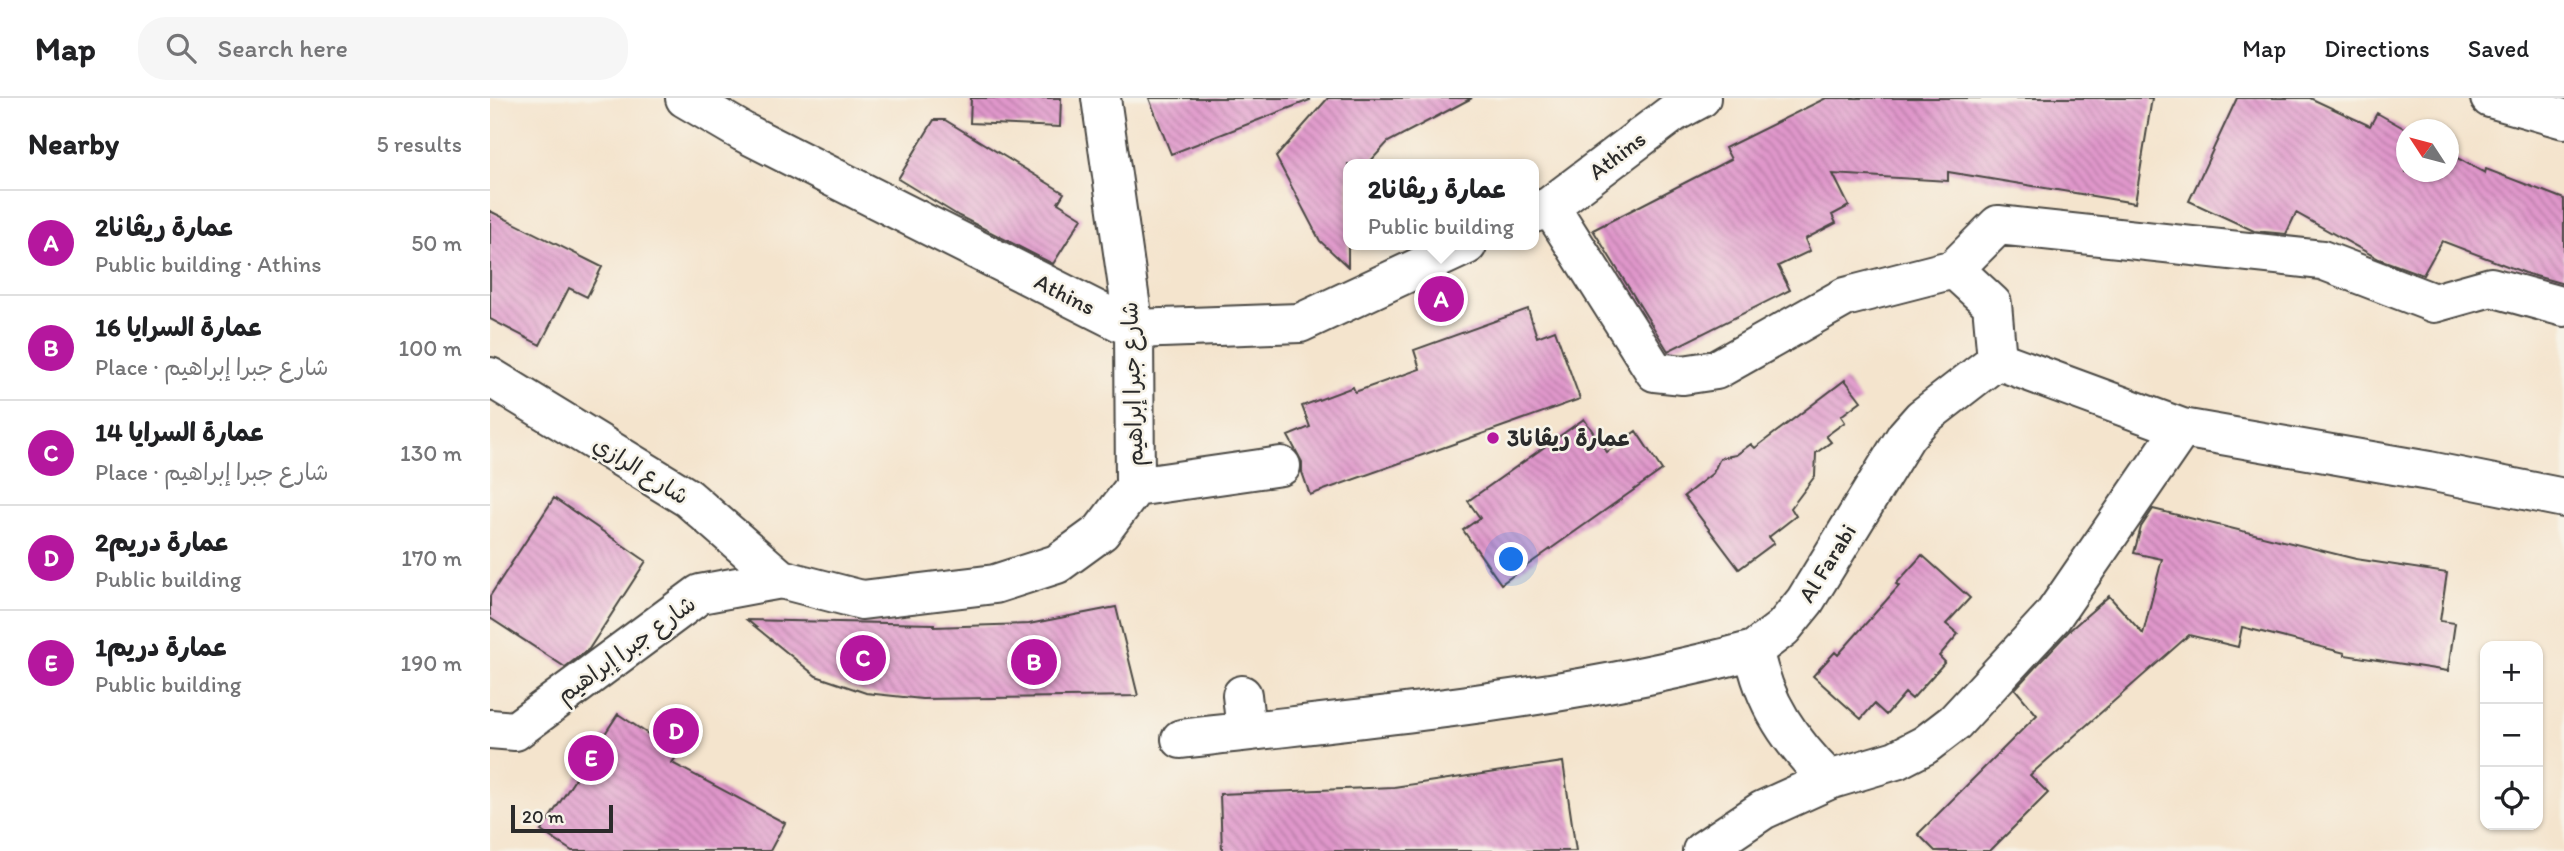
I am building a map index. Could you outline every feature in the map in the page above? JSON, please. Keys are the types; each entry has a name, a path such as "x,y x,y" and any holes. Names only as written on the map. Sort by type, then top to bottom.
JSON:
{"street":[{"name":"Athins","path":"685,98 743,132 1134,329 1300,323 1456,250"},
{"name":"شارع جبرا إبراهيم","path":"490,729 515,731 700,594 781,579 862,600 995,584 1057,564 1101,532 1135,486 1134,329 1101,98"},
{"name":"Athins","path":"1542,210 1673,113 1701,98"},
{"path":"2490,98 2564,119"},
{"path":"1542,210 1655,372 1683,376 1716,370 1845,297 1954,270 1998,225 2322,260 2434,303 2491,287 2564,307"},
{"path":"1954,270 1992,304 1997,360 2182,428 2430,471 2564,498"},
{"name":"Al Farabi","path":"1754,650 1783,628 1805,601 1906,436 1922,418 1997,360"},
{"name":"شارع الرازي","path":"490,377 688,498 781,579"},
{"path":"1702,851 1763,810 1829,780 1896,760 1925,745 1955,722 2053,616 2182,428"},
{"path":"1135,486 1281,466"},
{"path":"1181,739 1244,713 1535,697 1683,669 1754,650 1775,713 1801,750 1829,780"}],"building":[{"path":"971,98 1061,98 1060,127 970,123"},
{"path":"1149,98 1309,98 1310,100 1171,154"},
{"path":"1328,98 1472,98 1388,142 1373,159 1343,159 1343,250 1348,250 1348,267 1320,241 1276,157"},
{"path":"1826,98 2152,98 2135,203 1948,172 1948,181 1833,174 1849,206 1832,215 1836,223 1805,239 1810,251 1778,266 1790,290 1668,351 1593,230 1731,159 1725,148"},
{"path":"2237,98 2310,98 2370,126 2377,113 2396,124 2396,182 2459,182 2459,159 2485,173 2486,169 2564,199 2564,284 2528,274 2442,241 2423,275 2379,259 2296,213 2286,234 2254,231 2189,201"},
{"path":"934,120 945,120 1064,193 1058,203 1082,218 1053,264 959,216 898,179"},
{"path":"490,211 602,267 587,297 569,288 540,345 490,319"},
{"path":"1528,309 1537,337 1555,330 1580,399 1310,495 1302,472 1302,462 1288,436 1310,427 1302,406 1353,387 1355,392 1420,369 1414,350"},
{"path":"1845,380 1861,401 1841,416 1845,422 1826,436 1831,442 1816,453 1815,476 1791,508 1796,516 1769,537 1774,543 1739,569 1684,496 1713,473 1720,458 1736,455 1751,444 1755,448"},
{"path":"1584,419 1607,452 1636,431 1662,470 1501,584 1463,530 1480,518 1468,501"},
{"path":"554,498 646,561 589,649 565,667 490,618 490,596"},
{"path":"2153,509 2356,559 2447,573 2440,621 2455,623 2448,671 2345,655 2242,627 2238,647 2189,635 2030,775 2048,793 1990,851 1935,851 1918,834 2037,715 2015,689 2070,630 2109,596 2143,634 2162,559 2134,553 2141,527"},
{"path":"1922,555 1970,598 1946,624 1958,634 1939,656 1945,662 1912,699 1905,693 1886,715 1874,704 1861,719 1813,676 1835,652 1838,655 1899,586 1896,584"},
{"path":"1116,607 1138,696 922,699 866,693 816,676 747,620 934,624 934,627 1029,624"},
{"path":"618,714 678,754 672,763 785,823 770,851 572,851 541,831"},
{"path":"1563,762 1576,851 1222,851 1220,794 1394,787"}],"place":[{"name":"عمارة ريڤانا2","path":"1441,299"},
{"name":"عمارة ريڤانا3","path":"1493,438"},
{"name":"عمارة السرايا 14","path":"863,658"},
{"name":"عمارة السرايا 16","path":"1034,662"},
{"name":"عمارة دريم2","path":"676,731"},
{"name":"عمارة دريم1","path":"591,758"}]}
